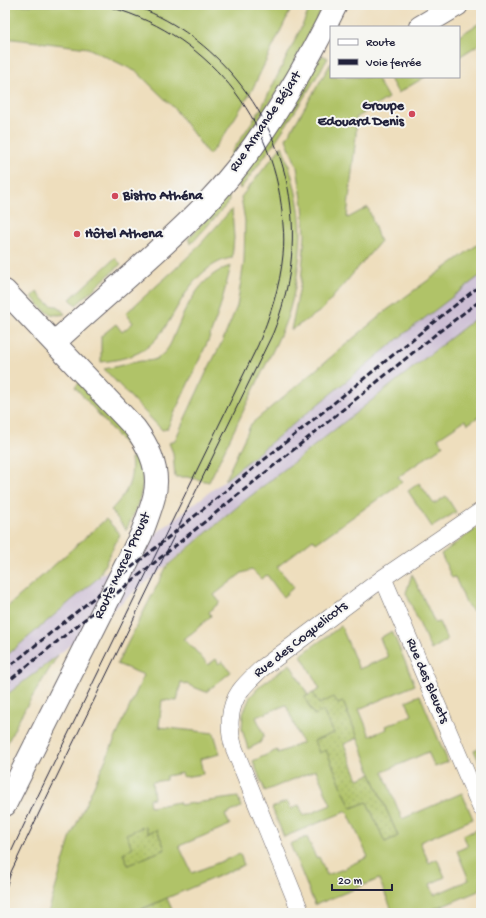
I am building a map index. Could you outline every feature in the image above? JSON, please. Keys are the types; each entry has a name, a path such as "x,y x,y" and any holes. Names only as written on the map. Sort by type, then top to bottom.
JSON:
{"street":[{"path":"422,26 457,5"},
{"name":"Rue Armande Béjart","path":"55,342 165,243 203,206 231,174 249,152 282,104 332,19"},
{"name":"Route Marcel Proust","path":"5,290 141,435 153,458 156,488 141,534 5,805"},
{"name":"Rue des Coquelicots","path":"301,913 230,737 229,727 234,702 239,692 248,681 261,669 383,578 481,511"},
{"name":"Rue des Bleuets","path":"383,578 476,788 481,808"}],"shaded area":[{"path":"481,275 481,314 243,502 58,655 5,696 5,657 98,578 225,480 404,334"}],"green space":[{"path":"5,5 293,5 252,90 225,134 209,155 174,108 137,72 88,48 5,38"},
{"path":"311,5 324,5 285,80 232,156 231,153 262,107"},
{"path":"481,22 481,43 460,56 460,35"},
{"path":"322,55 328,58 318,75 275,141 240,189 238,183"},
{"path":"330,65 330,78 377,78 388,98 356,118 356,136 347,217 348,218 368,207 380,242 322,310 291,330 301,281 305,235 303,205 297,167 286,139"},
{"path":"390,78 423,78 398,93"},
{"path":"282,146 295,189 301,223 300,255 297,276 287,318 276,345 209,482 187,477 175,477 173,453 169,443 175,440 223,340 237,306 244,262 245,221 241,197"},
{"path":"228,195 230,201 191,244 188,239"},
{"path":"232,209 234,238 232,258 213,265 196,279 161,333 145,349 120,359 101,362 101,336 116,324 122,332 133,323 126,313 195,250"},
{"path":"481,242 481,275 404,334 225,480 251,424 387,310"},
{"path":"115,258 121,264 76,305 70,299"},
{"path":"231,266 220,308 208,341 167,429 162,430 104,369 153,360 161,356 168,349 187,307 198,290 213,275"},
{"path":"37,292 46,302 58,306 65,314 54,315 46,311 32,297"},
{"path":"481,314 481,371 477,375 481,380 481,415 468,424 465,420 438,438 443,446 398,477 402,482 316,543 313,539 277,567 294,587 283,597 267,575 261,579 252,570 242,573 214,595 220,602 209,612 211,616 183,639 208,665 216,659 219,664 222,661 231,672 206,692 181,682 177,701 162,700 159,727 214,733 220,754 200,759 203,774 183,777 182,773 166,776 166,780 152,782 154,798 149,799 150,807 179,802 180,805 238,797 241,807 225,815 230,825 179,846 192,873 240,854 244,865 137,911 139,913 48,913 71,836 144,675 117,664 167,566 243,502","holes":["145,826 148,834 157,830 165,849 128,865 123,853 132,848"]},
{"path":"79,383 132,443 126,446 75,387"},
{"path":"137,456 141,466 143,479 141,494 126,530 111,510 128,487 132,466 131,458"},
{"path":"419,483 434,504 446,496 456,512 432,527 408,491"},
{"path":"106,519 120,534 98,578 5,657 5,609"},
{"path":"481,525 481,606 473,611 467,605 455,577 452,578 441,554"},
{"path":"412,574 435,623 439,622 447,640 431,650 406,593"},
{"path":"341,626 359,669 388,657 380,638 392,631 415,685 359,709 370,736 387,729 386,726 412,715 406,701 420,695 448,762 435,767 428,752 383,772 402,819 462,793 473,819 420,842 429,863 437,859 445,877 430,884 434,895 469,880 457,851 468,846 463,835 477,830 481,839 481,890 426,913 393,913 379,879 315,905 290,844 307,837 316,858 319,857 327,875 346,868 368,857 347,811 284,837 272,808 287,801 291,809 299,805 304,816 331,805 316,770 265,791 253,761 277,750 278,753 302,743 286,705 256,717 264,735 260,743 248,749 242,729 243,714 250,697 260,686 290,664 308,695 304,697 314,715 323,711 334,733 314,741 326,750 351,808 367,802 385,842 398,836 371,774 343,702 338,704 319,704 313,693 320,689 301,655"},
{"path":"58,655 20,717 5,748 5,696"},
{"path":"313,693 319,704 334,697 338,704 343,702 358,738 344,744 358,779 371,774 398,836 385,842 367,802 351,808 326,750 319,753 314,741 334,733 323,711 314,715 304,697"},
{"path":"481,747 481,767 474,750"},
{"path":"145,826 148,833 157,830 165,849 128,865 123,853 132,848 126,834"},
{"path":"167,898 173,912 137,912"},
{"path":"442,905 446,913 426,913"}],"tram line":[{"path":"5,865 258,345 274,301 282,267 284,244 278,186 267,149 251,115 229,85 203,58 173,35 139,17 102,5"},
{"path":"5,891 11,872 39,813 273,333 284,299 291,265 292,230 290,197 282,164 270,132 253,101 221,62 198,41 173,24 146,10 132,5"}],"railway":[{"path":"5,670 481,285"},
{"path":"5,684 436,334 481,300"}],"place":[{"name":"Groupe Edouard Denis","path":"412,114"},
{"name":"Bistro Athéna","path":"115,196"},
{"name":"Hôtel Athena","path":"77,234"}]}
